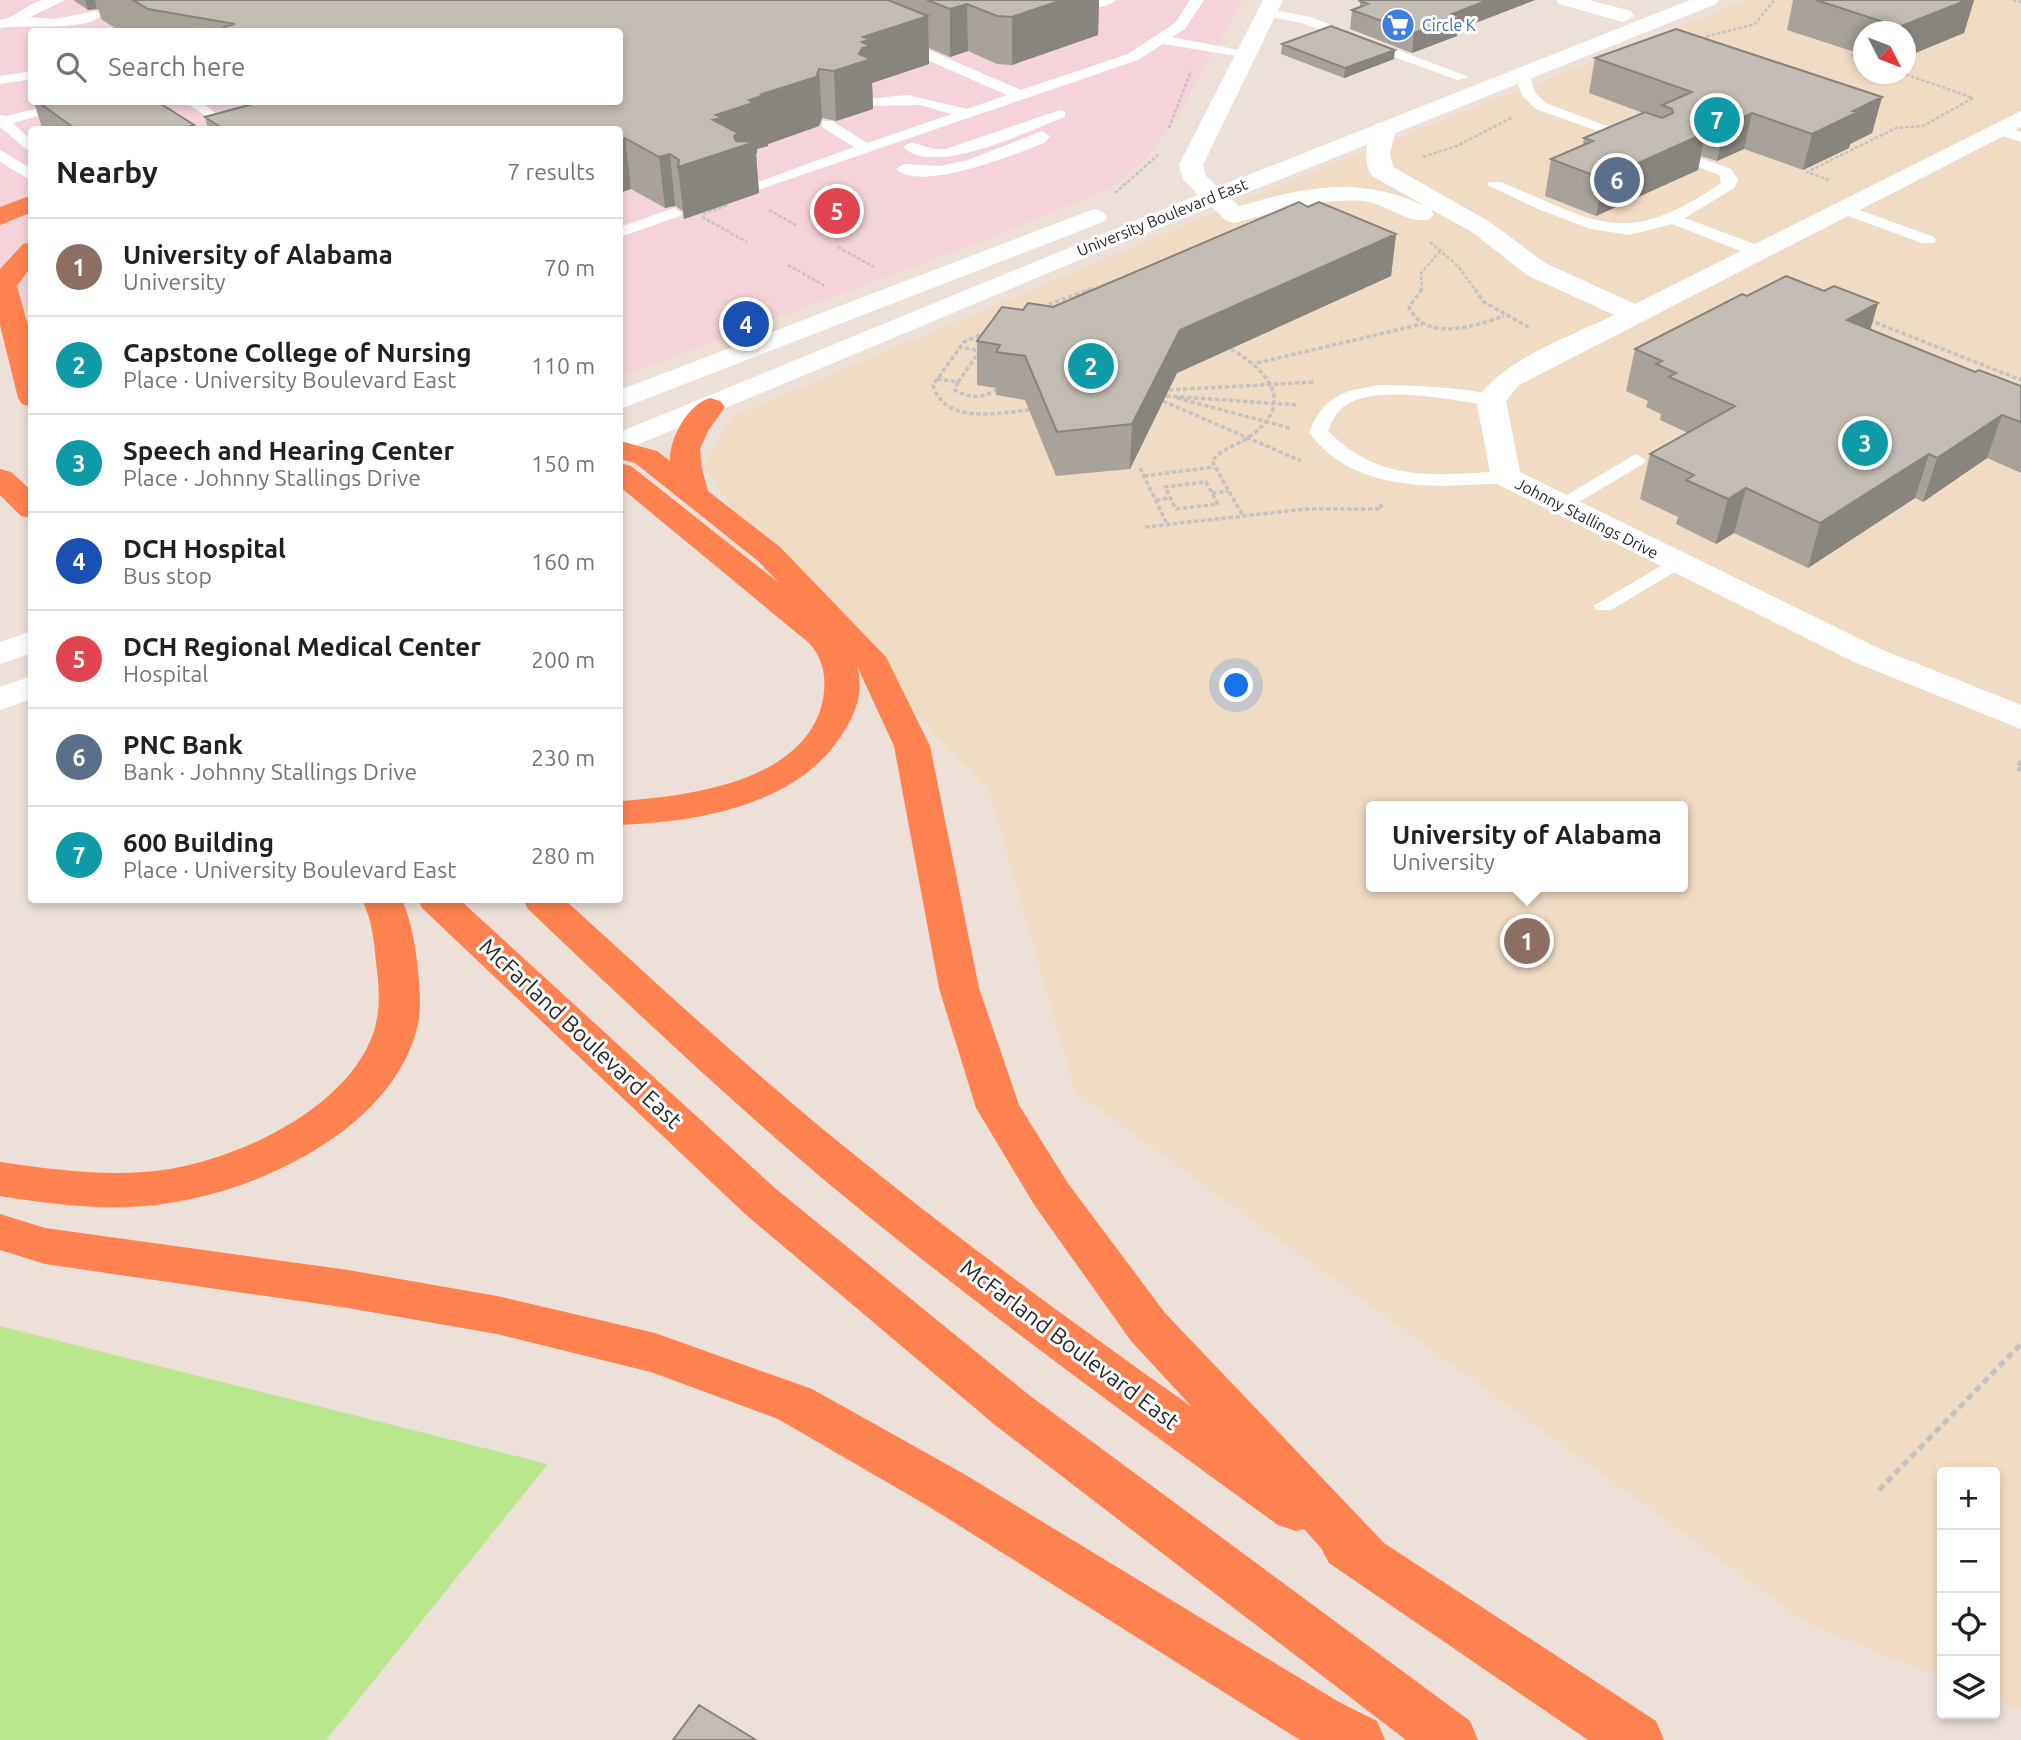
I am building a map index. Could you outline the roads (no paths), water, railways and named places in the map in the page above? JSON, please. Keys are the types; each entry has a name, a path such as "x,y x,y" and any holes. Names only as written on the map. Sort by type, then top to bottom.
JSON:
{"highway":[{"path":"0,217 28,204"},
{"path":"28,254 15,266 4,286 28,382"},
{"path":"0,373 28,399"},
{"path":"695,497 684,465 687,436 710,407"},
{"path":"623,451 646,457 769,554 874,664 912,747 959,988 998,1108 1051,1194 1148,1327 1367,1561"},
{"path":"623,477 634,494 725,553 818,633 832,649 840,666 843,685 836,714 820,742 778,775 720,800 675,809 623,813"},
{"path":"0,478 28,505"},
{"path":"0,1179 78,1188 170,1186 240,1166 274,1152 305,1136 337,1113 362,1088 382,1062 394,1035 400,1009 391,918 384,903"},
{"name":"McFarland Boulevard East","path":"440,903 781,1218 1012,1410 1450,1740"},
{"name":"McFarland Boulevard East","path":"545,903 669,1020 861,1185 1087,1360 1367,1561 1636,1740"},
{"path":"0,1232 45,1246 348,1289 497,1315 655,1353 795,1404 946,1490 1319,1721 1357,1740"}],"main road":[{"path":"1566,0 1623,16"},
{"name":"University Boulevard East","path":"1246,160 1664,0"},
{"name":"University Boulevard East","path":"623,399 1125,200 1210,182 1384,128 1709,0"},
{"path":"1269,6 1191,165 1210,182 1234,215 1295,197 1338,193 1387,198 1463,238 1512,254"},
{"path":"1491,400 1509,379 1866,197 2010,134 2021,118"},
{"path":"1384,128 1378,155 1381,171 1481,227 1512,254 1563,283 1636,314"},
{"name":"University Boulevard East","path":"623,442 710,407 1210,182"},
{"path":"1563,283 1579,310 1581,342"},
{"name":"Johnny Stallings Drive","path":"1491,400 1506,477 1866,655 2021,718"},
{"path":"0,653 28,642"},
{"path":"0,699 28,687"}],"lane":[{"path":"21,20 26,12 38,5 58,0"},
{"path":"1052,0 1068,5 1093,5 1110,0"},
{"path":"749,188 1133,57 1180,26 1197,0"},
{"path":"1269,6 1462,77"},
{"path":"0,24 21,20 54,23 96,15"},
{"path":"880,35 1022,96"},
{"path":"1160,40 1244,55"},
{"path":"1522,74 1529,96 1541,106 1656,147"},
{"path":"0,80 28,76"},
{"path":"871,102 894,97 919,98 967,114"},
{"path":"1,121 67,105"},
{"path":"196,105 212,116"},
{"path":"911,147 931,154 948,154 1060,114"},
{"path":"1,121 28,146"},
{"path":"827,124 867,149"},
{"path":"904,169 930,173 961,169 1039,140 1044,133 1042,128"},
{"path":"0,155 28,173"},
{"path":"1495,185 1615,229 1648,227 1728,185 1730,178 1725,172 1695,161"},
{"path":"1843,209 1928,240"},
{"path":"623,231 674,214"},
{"path":"1669,217 1759,252"},
{"path":"1491,400 1401,389 1356,393 1327,410 1318,432 1333,451 1387,476 1426,481 1506,477"},
{"path":"1560,505 1636,460"},
{"path":"1604,606 1676,563"}],"place":[{"name":"Circle K","path":"1398,25"},
{"name":"600 Building","path":"1717,120"},
{"name":"PNC Bank","path":"1617,180"},
{"name":"DCH Regional Medical Center","path":"837,211"},
{"name":"DCH Hospital","path":"746,324"},
{"name":"Capstone College of Nursing","path":"1091,366"},
{"name":"Speech and Hearing Center","path":"1865,443"},
{"name":"University of Alabama","path":"1527,941"}]}
